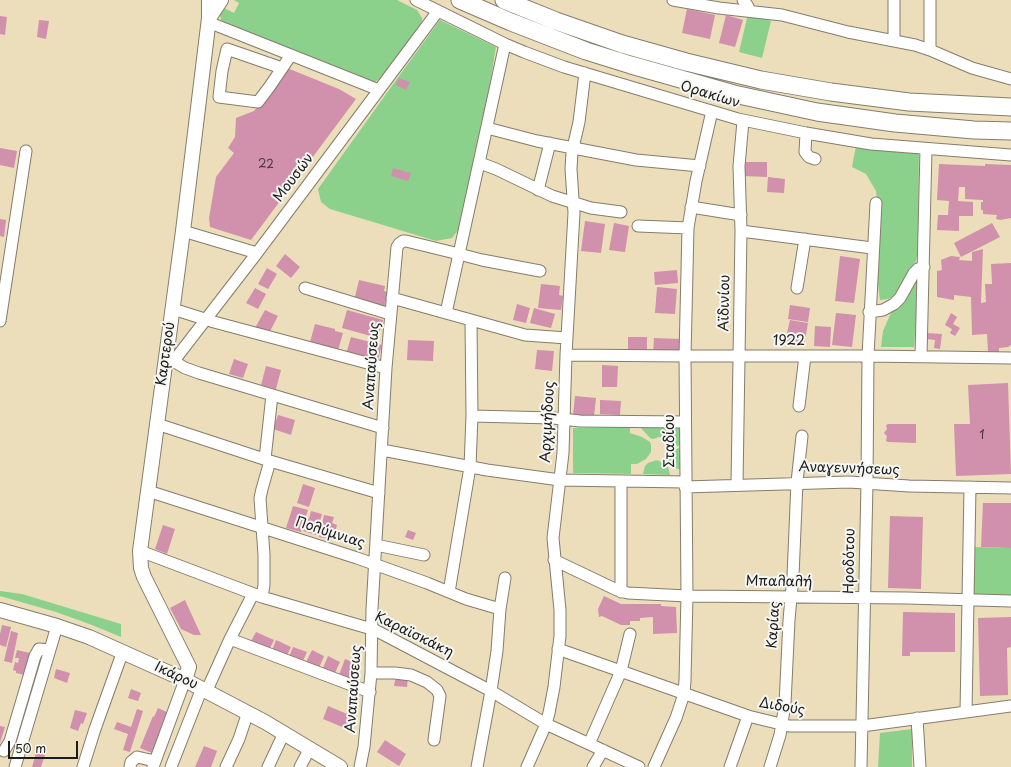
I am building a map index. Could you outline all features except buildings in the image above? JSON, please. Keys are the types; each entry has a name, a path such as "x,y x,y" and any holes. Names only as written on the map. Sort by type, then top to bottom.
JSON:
{"highway":[{"path":"460,0 586,51 734,94 818,112 887,122 974,130 1011,131"},
{"path":"504,0 556,21 610,40 686,62 761,80 831,92 909,102 1011,107"}],"main road":[{"name":"Καρτερού","path":"185,680 189,667 144,577 141,568 140,551 157,424 169,359 173,309 209,20 208,0"},
{"name":"Καρτερού","path":"209,20 221,0"},
{"name":"Ικάρου","path":"0,610 57,626 123,651 205,689 248,712 340,767"}],"street":[{"name":"Ορακίων","path":"416,0 505,44 564,67 743,121 871,144 1011,155"},
{"path":"673,0 713,7 782,15 848,32 894,40 930,50 972,68 1011,79"},
{"path":"743,0 750,11"},
{"path":"894,0 894,40"},
{"path":"930,0 930,50"},
{"name":"Μουσών","path":"169,359 206,320 438,11"},
{"path":"209,20 379,90"},
{"path":"446,313 505,44"},
{"path":"282,68 227,49 222,71 219,96 258,102 292,55"},
{"name":"Αρχιμήδους","path":"527,767 546,724 551,705 558,649 560,610 553,538 563,453 566,355 574,202 571,169 572,148 579,122 585,73"},
{"name":"Σταδίου","path":"654,767 672,728 684,694 686,674 687,596 685,356 688,228 712,111"},
{"name":"Αϊδινίου","path":"737,485 741,231 739,166 743,121"},
{"path":"487,128 572,148 648,162 700,166"},
{"path":"806,133 805,152 809,157 815,159"},
{"path":"538,190 550,143"},
{"path":"921,356 926,148"},
{"path":"0,321 26,151"},
{"path":"480,163 496,169 552,196 591,208 621,212"},
{"name":"Ηροδότου","path":"861,767 869,312 876,203"},
{"path":"691,208 741,215"},
{"path":"638,226 688,228"},
{"path":"183,231 257,252"},
{"path":"741,231 872,248"},
{"path":"797,288 805,239"},
{"name":"Αναπαύσεως","path":"360,767 364,747 370,692 372,609 386,368 397,247 398,244 403,241 414,242 459,254"},
{"path":"459,254 540,271"},
{"path":"869,312 883,310 894,304 900,298 914,273 918,269 924,267"},
{"path":"305,288 390,314"},
{"path":"392,298 530,336 567,338"},
{"path":"173,309 206,320 386,368"},
{"path":"449,592 470,467 472,416 471,320"},
{"name":"1922","path":"566,355 921,356 1011,358"},
{"path":"799,406 805,356"},
{"path":"169,359 184,368 199,374 383,428"},
{"path":"171,767 205,689 230,639 257,595 264,578 263,528 260,498 268,460 272,395"},
{"path":"472,416 564,419 580,421 685,422"},
{"path":"157,424 268,460 379,493"},
{"name":"Καρίας","path":"770,767 782,725 785,704 797,482 802,436"},
{"name":"Αναγεννήσεως","path":"382,450 470,467 560,480 737,485 797,482 867,483 909,486 1011,488"},
{"path":"621,481 621,592"},
{"path":"966,712 970,487"},
{"name":"Πολύμνιας","path":"148,491 375,564 466,599 500,610"},
{"path":"376,545 424,555"},
{"name":"Καραϊσκάκη","path":"140,551 257,595 372,629 491,691 546,724 639,767"},
{"name":"Μπαλαλή","path":"554,560 621,592 687,596 1011,601"},
{"path":"477,767 497,651 500,610 505,578"},
{"path":"15,767 57,626"},
{"path":"589,744 621,671 630,634"},
{"path":"230,639 370,692"},
{"path":"4,751 10,741 35,656 39,649 50,650"},
{"name":"Διδούς","path":"558,649 748,716 782,725 804,727 862,726 1011,706"},
{"path":"83,767 123,651"},
{"path":"371,673 411,675 427,682 437,690 440,696 434,740"},
{"path":"130,767 131,762 137,757 154,764 185,680"},
{"path":"226,767 239,739 248,712"},
{"path":"730,767 748,716"},
{"path":"917,718 920,767"},
{"path":"270,766 284,733"},
{"path":"300,767 310,748"},
{"path":"593,767 603,750"}],"green space":[{"path":"234,0 397,0 417,10 422,18 422,21 419,29 383,76 375,82 271,43 225,23 221,20 220,15 224,8 234,13 239,3"},
{"path":"748,14 771,21 762,58 739,52"},
{"path":"440,20 496,47 485,115 459,229 452,238 436,241 330,209 321,202 318,189"},
{"path":"856,146 919,152 918,251 916,261 893,297 888,299 880,300 876,269 882,203 877,198 876,191 866,174 852,167"},
{"path":"917,277 919,278 914,347 881,347 883,331 890,315"},
{"path":"630,427 630,433 642,437 650,442 651,445 651,452 646,459 637,464 631,464 631,474 573,473 573,428"},
{"path":"641,428 681,428 680,446 672,445 667,438 650,438"},
{"path":"680,448 680,469 678,469 671,467 668,457 672,450"},
{"path":"657,460 668,467 670,475 643,474 645,466 648,463"},
{"path":"973,547 1011,548 1011,595 972,594"},
{"path":"0,591 22,594 121,624 121,637 56,612 0,596"},
{"path":"912,729 912,767 878,767 880,733"}]}
